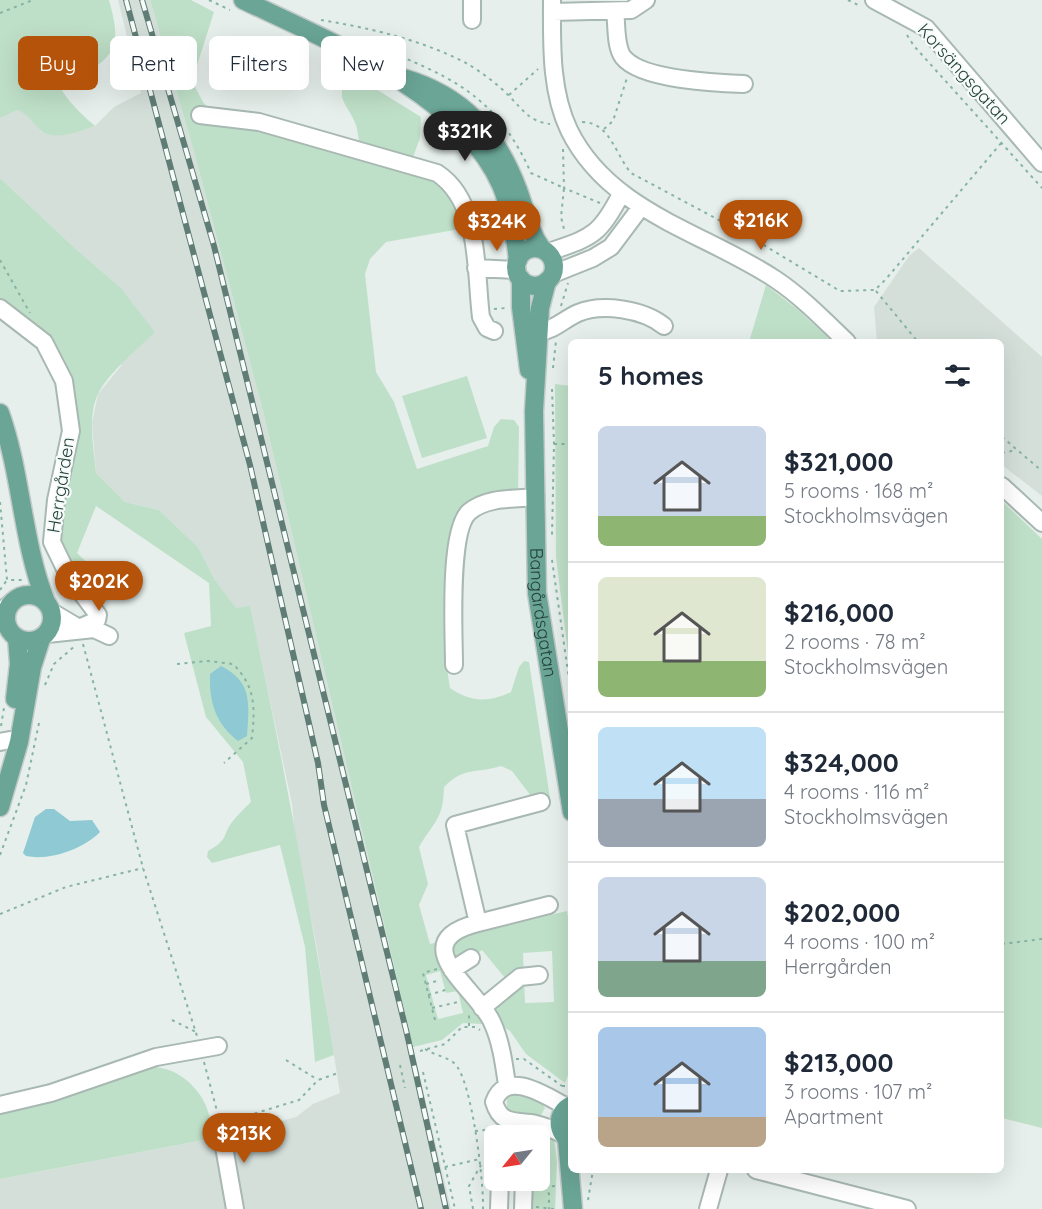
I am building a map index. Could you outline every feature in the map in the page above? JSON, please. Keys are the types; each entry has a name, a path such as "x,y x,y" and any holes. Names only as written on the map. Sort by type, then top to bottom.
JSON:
{"main road":[{"path":"241,7 308,29 321,36"},
{"path":"406,79 430,86 456,103 483,127 497,144 510,168 530,233 545,250 554,264 550,278 538,286 529,284 518,269 523,252 532,248 545,250"},
{"name":"Bangårdsgatan","path":"406,84 466,134 486,158 500,183 509,209 518,269 534,411"},
{"name":"Bangårdsgatan","path":"550,278 540,308 534,411 537,593 568,787"},
{"path":"0,414 14,461 37,580 49,607 52,624 44,636 32,667 19,742 0,807"},
{"path":"0,786 5,741 19,664 8,612 25,580 29,543"},
{"path":"8,612 32,595 49,607"},
{"path":"8,612 29,642 44,636"},
{"path":"567,1139 559,1121 568,1108"},
{"path":"573,1173 578,1206"},
{"path":"578,1206 579,1173"}],"street":[{"path":"472,0 472,20"},
{"path":"646,0 631,10 615,11 552,6 553,64 569,129 595,167 621,194 775,279 801,298 844,339"},
{"name":"Korsängsgatan","path":"871,4 926,28 1042,163"},
{"path":"615,11 622,56 633,64 696,82 744,84"},
{"path":"200,115 259,122 437,173 448,180 461,200 469,223 481,317 487,328 494,331"},
{"path":"545,250 568,247 597,231 621,194"},
{"path":"550,278 611,247 641,207"},
{"path":"476,268 518,269"},
{"path":"539,332 557,326 575,314 595,307 631,312 656,320 664,326"},
{"name":"Herrgården","path":"0,308 44,342 64,381 71,431 51,529 56,553 98,615 97,620 79,628"},
{"path":"1004,488 1042,523"},
{"path":"454,665 455,564 461,525 468,513 481,505 536,496"},
{"path":"49,607 79,628"},
{"path":"44,636 79,628 94,629 109,636"},
{"path":"478,923 455,825 540,802"},
{"path":"507,1085 504,1060 492,1021 472,1002 450,968 444,951 447,942 462,927 549,905"},
{"path":"450,968 471,958"},
{"path":"472,1002 520,977 539,975"},
{"path":"0,1105 51,1093 156,1057 218,1046"},
{"path":"506,1125 494,1102 501,1089 507,1085 520,1085 568,1106"},
{"path":"220,1124 235,1209"},
{"path":"550,1130 567,1139"},
{"path":"708,1209 718,1173"},
{"path":"768,1173 907,1209"},
{"path":"499,1209 500,1191"},
{"path":"527,1191 527,1207"}],"path":[{"path":"0,13 33,0"},
{"path":"209,0 241,7"},
{"path":"848,0 871,4"},
{"path":"316,19 381,31 467,64 509,95 525,115 537,122 550,124"},
{"path":"311,20 331,28"},
{"path":"904,29 914,46 1042,188"},
{"path":"406,60 453,81 498,116 517,142 531,173 564,188 561,217 568,247"},
{"path":"604,129 613,122 633,64"},
{"path":"509,95 543,65"},
{"path":"578,122 591,122 604,129 620,159 631,173 747,235 840,291 875,290 1002,142"},
{"path":"0,260 32,316"},
{"path":"553,372 557,326 571,267"},
{"path":"875,290 916,339"},
{"path":"507,308 508,298"},
{"path":"551,383 554,444 552,546"},
{"path":"1004,439 1042,471"},
{"path":"554,444 568,444"},
{"path":"1004,453 1016,450"},
{"path":"552,557 568,671"},
{"path":"8,580 8,612"},
{"path":"44,693 54,664 78,644 79,628"},
{"path":"79,628 143,868 196,1032 220,1124 299,1100 318,1080 338,1073"},
{"path":"177,664 208,661 233,664 250,688 255,712 252,738 224,763"},
{"path":"0,855 26,785 39,722"},
{"path":"0,914 66,887 143,868"},
{"path":"1004,944 1042,939"},
{"path":"435,1020 423,973 450,968"},
{"path":"428,995 472,1002"},
{"path":"432,1008 472,1002"},
{"path":"469,1026 472,1002"},
{"path":"172,1020 196,1032"},
{"path":"420,1051 445,1044 462,1027 469,1026 484,1033"},
{"path":"425,1049 454,1062 460,1070 481,1165 483,1209"},
{"path":"504,1060 524,1059 562,1086"},
{"path":"286,1060 318,1080"},
{"path":"400,1065 405,1088"},
{"path":"423,1072 455,1209"},
{"path":"475,1131 484,1130"},
{"path":"445,1167 480,1159"},
{"path":"473,1209 470,1203 469,1186 481,1165"},
{"path":"578,1206 592,1173"},
{"path":"550,1185 561,1185"},
{"path":"527,1207 554,1209"}],"shaded area":[{"path":"118,0 150,0 160,36 127,36"},
{"path":"140,90 176,90 193,148 263,411 451,1209 0,1209 0,1179 225,1136 296,1117 313,1104 340,1093 316,943 296,844 292,804 250,607 236,609 215,580 198,547 159,510 125,502 96,473 92,423 98,394 121,366 120,287 0,178 0,118 17,109 24,112 42,132 95,126 114,107 141,93"},
{"path":"919,248 1042,357 1042,496 1004,467 1004,339 877,339 874,307 909,256"}],"green space":[{"path":"0,0 109,0 114,19 115,36 110,36 110,52 98,65 98,36 18,36 18,90 62,90 73,105 95,126 59,136 45,133 21,111 17,110 0,118"},
{"path":"150,0 191,0 214,12 197,65 197,36 160,36"},
{"path":"176,90 197,90 203,102 224,126 259,131 428,179 442,189 453,206 460,229 386,242 370,259 365,274 376,372 394,402 417,469 488,446 494,427 501,419 514,420 519,427 518,495 466,510 450,599 446,644 447,666 450,688 465,696 487,699 511,692 519,667 524,661 529,662 550,798 534,800 512,771 501,766 464,773 451,780 444,787 440,813 419,847 428,884 419,905 430,944 567,911 568,1075 565,1083 526,1054 510,1031 501,1025 463,1023 442,1040 413,1047 263,411","holes":["482,950 510,984 488,1002 460,967","552,951 554,1002 525,1003 523,953","440,971 446,993 458,991 463,1013 438,1019 426,975"]},
{"path":"342,90 377,90 421,117 420,138 412,160 360,145 356,125 342,95"},
{"path":"0,178 120,287 155,332 116,370 98,394 92,423 96,473 125,502 159,510 198,547 215,580 236,608 250,606 295,830 334,1055 315,1062 305,947 280,845 212,863 207,857 208,851 223,840 233,821 251,802 243,762 206,717 184,633 211,626 209,583 96,506 77,553 104,579 93,592 85,589 57,540 69,381 58,354 51,344 33,326 0,301"},
{"path":"766,285 830,339 750,339"},
{"path":"467,376 487,438 422,458 402,396"},
{"path":"555,384 568,386 568,652 556,558"},
{"path":"1004,503 1042,539 1042,1128 1004,1118"},
{"path":"155,1067 167,1069 179,1075 198,1092 209,1115 211,1127 209,1139 0,1179 0,1114"},
{"path":"523,1092 542,1103 545,1108 541,1115 510,1111 507,1108 507,1095"},
{"path":"550,1137 554,1139 557,1161 555,1209 532,1209 533,1191 550,1191"}],"water":[{"path":"221,666 239,679 247,695 247,736 238,741 224,727 212,702 210,674"},
{"path":"46,809 54,809 70,821 92,820 100,832 85,844 66,852 45,857 26,856 23,853 35,817"}],"railway":[{"path":"126,0 250,465 318,763 324,805 421,1209"},
{"path":"142,0 214,246 407,1034 446,1209"}]}
